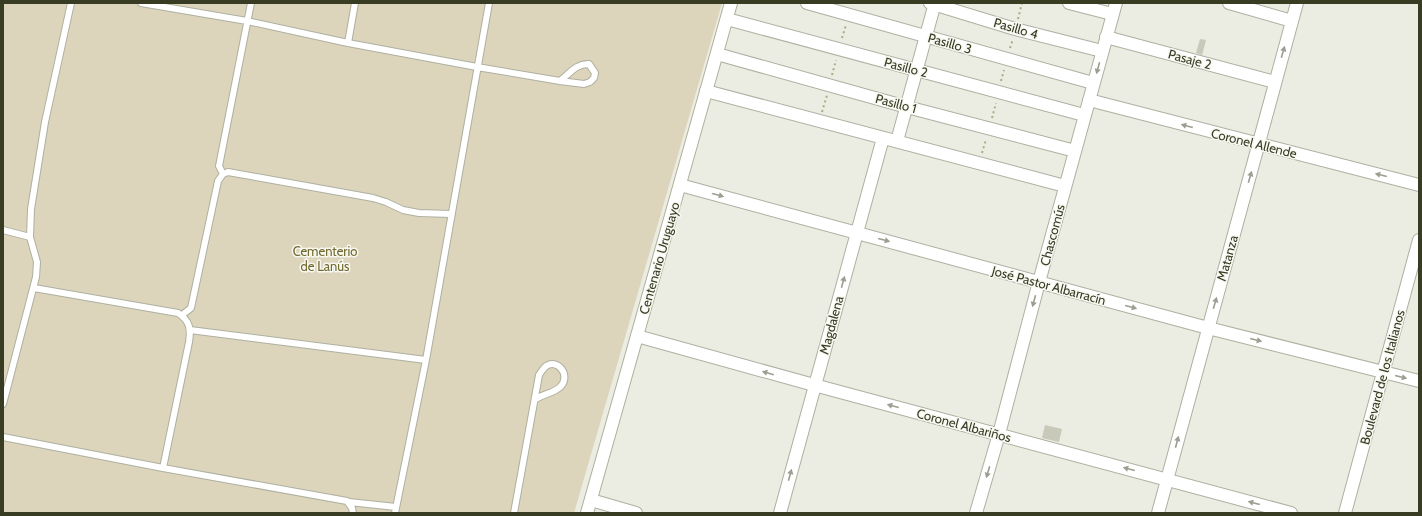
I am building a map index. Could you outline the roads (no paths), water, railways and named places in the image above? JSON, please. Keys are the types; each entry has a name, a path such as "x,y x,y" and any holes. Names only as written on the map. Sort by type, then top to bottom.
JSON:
{"street":[{"name":"Centenario Uruguayo","path":"587,513 731,3"},
{"name":"Pasillo 3","path":"807,3 1093,83"},
{"path":"898,141 926,36 933,3"},
{"name":"Pasillo 4","path":"933,3 1102,52"},
{"path":"1070,3 1114,9"},
{"path":"1229,3 1292,21"},
{"name":"Matanza","path":"1158,513 1297,3"},
{"name":"Chascomús","path":"976,513 999,434 1088,100 1114,9"},
{"name":"Pasillo 2","path":"727,19 1084,115"},
{"name":"Pasaje 2","path":"1106,37 1275,82"},
{"name":"Pasillo 1","path":"717,54 907,107 1075,151"},
{"path":"706,91 1065,186"},
{"name":"Coronel Allende","path":"1088,100 1419,185"},
{"name":"Magdalena","path":"780,513 883,138"},
{"name":"José Pastor Albarracín","path":"680,185 1208,328 1419,381"},
{"name":"Boulevard de los Italianos","path":"1345,513 1419,240"},
{"name":"Coronel Albariños","path":"637,336 814,386 999,434 1291,513"},
{"path":"591,500 636,513"}],"lane":[{"path":"3,404 36,277 37,262 30,237 31,209 45,122 71,3"},
{"path":"142,3 247,21 348,43 560,81 584,84 590,82 594,78 595,73 589,64 583,64 560,81"},
{"path":"223,174 219,166 251,3"},
{"path":"348,43 355,3"},
{"path":"3,437 163,468 396,510 426,360 489,3"},
{"path":"182,315 191,308 218,181 223,174 228,172 373,198 403,210 451,214"},
{"path":"3,230 30,237"},
{"path":"34,288 178,313 182,315 190,330 190,342 163,468"},
{"path":"190,330 426,360"},
{"path":"514,513 533,404 536,399 539,375 545,367 549,365 556,364 562,367 564,380 561,386 536,399"},
{"path":"349,502 353,513"}],"park label":[{"name":"Cementerio de Lanús","path":"325,258"}]}
